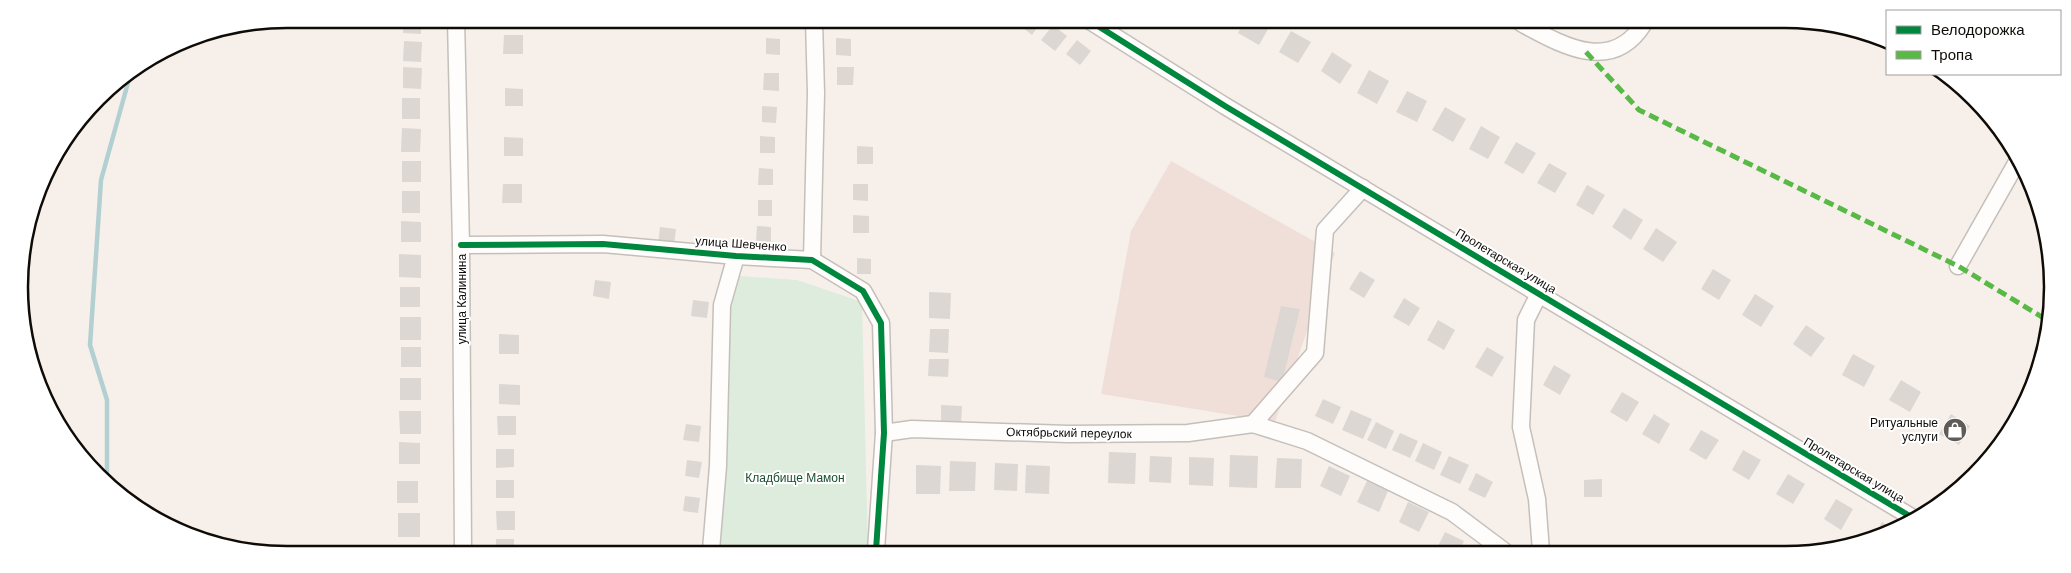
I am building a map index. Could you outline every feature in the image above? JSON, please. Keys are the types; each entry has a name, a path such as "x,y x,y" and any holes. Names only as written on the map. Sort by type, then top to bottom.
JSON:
{"street":[{"name":"улица Калинина","path":"456,28 462,245 463,546"},
{"path":"812,260 816,93 814,28"},
{"name":"Пролетарская улица","path":"1103,28 1225,106 1907,515"},
{"path":"1530,28 1552,40 1586,52 1617,49 1628,42 1640,28"},
{"path":"1958,266 2014,167"},
{"path":"1253,424 1315,353 1325,230 1363,188"},
{"name":"улица Шевченко","path":"462,245 603,244 736,256 812,260 863,291 881,323 884,433 876,546"},
{"path":"711,546 718,466 722,305 736,256"},
{"path":"1539,294 1526,320 1521,427 1537,500 1541,546"},
{"name":"Октябрьский переулок","path":"884,433 912,429 1068,434 1180,433 1223,430 1253,424 1307,441 1452,512 1497,546"}],"shaded area":[{"path":"1171,161 1335,253 1275,422 1101,394 1131,231"}],"green space":[{"name":"Кладбище Мамон","path":"740,276 797,280 862,302 868,546 721,546 730,310"}],"building":[{"path":"403,28 421,28 421,34 403,33"},
{"path":"1023,28 1037,28 1032,35"},
{"path":"1051,28 1057,28 1067,36 1055,51 1041,40"},
{"path":"1241,28 1269,28 1259,45 1238,33"},
{"path":"1291,31 1311,42 1298,63 1279,52"},
{"path":"504,35 523,35 523,54 503,54"},
{"path":"766,38 780,39 780,55 766,54"},
{"path":"836,38 851,39 851,56 836,55"},
{"path":"1077,40 1091,51 1080,65 1066,54"},
{"path":"404,41 422,42 421,62 403,61"},
{"path":"1332,52 1352,65 1340,84 1321,71"},
{"path":"403,67 422,68 421,89 403,88"},
{"path":"837,67 854,67 853,85 837,85"},
{"path":"1369,70 1389,81 1377,104 1357,93"},
{"path":"764,73 779,73 779,91 763,90"},
{"path":"505,88 523,89 523,106 505,106"},
{"path":"1407,91 1427,101 1417,122 1396,112"},
{"path":"402,98 420,98 420,119 402,119"},
{"path":"762,106 777,107 776,123 762,122"},
{"path":"1445,107 1466,119 1453,142 1432,130"},
{"path":"1481,126 1500,137 1488,159 1469,149"},
{"path":"402,128 421,129 420,152 401,152"},
{"path":"760,136 775,137 775,153 760,153"},
{"path":"504,137 523,138 523,156 504,156"},
{"path":"1516,142 1536,153 1523,174 1504,163"},
{"path":"857,146 873,147 873,164 857,164"},
{"path":"402,161 421,161 421,182 402,182"},
{"path":"1549,163 1567,173 1555,193 1537,183"},
{"path":"759,168 773,169 773,185 758,185"},
{"path":"503,184 522,184 522,203 502,203"},
{"path":"853,184 868,184 868,201 853,200"},
{"path":"1587,185 1605,195 1593,215 1576,205"},
{"path":"402,191 420,191 420,213 402,213"},
{"path":"758,200 772,200 772,216 758,216"},
{"path":"1624,208 1643,220 1631,240 1612,227"},
{"path":"853,215 869,216 869,233 853,233"},
{"path":"401,221 421,222 421,242 401,242"},
{"path":"757,226 771,227 771,243 756,242"},
{"path":"660,227 676,229 674,246 658,244"},
{"path":"1656,228 1677,242 1663,262 1643,249"},
{"path":"399,254 421,255 421,278 399,277"},
{"path":"857,258 871,259 871,274 857,274"},
{"path":"1713,269 1731,280 1719,300 1701,289"},
{"path":"1360,271 1375,280 1364,298 1349,289"},
{"path":"595,280 611,282 609,299 593,296"},
{"path":"400,287 420,287 420,307 400,307"},
{"path":"929,292 951,293 950,319 929,318"},
{"path":"1755,294 1774,306 1761,327 1742,315"},
{"path":"1404,298 1420,308 1409,326 1393,317"},
{"path":"693,300 709,302 707,318 691,316"},
{"path":"1281,306 1300,309 1282,382 1264,377"},
{"path":"400,317 421,317 421,340 400,340"},
{"path":"1438,320 1455,330 1444,350 1427,340"},
{"path":"1806,325 1825,338 1811,357 1793,344"},
{"path":"930,329 949,329 948,353 929,352"},
{"path":"499,334 519,335 519,354 499,354"},
{"path":"401,347 421,347 421,367 401,367"},
{"path":"1487,347 1504,357 1492,377 1475,367"},
{"path":"1853,354 1875,366 1864,387 1842,375"},
{"path":"929,359 949,359 948,377 928,376"},
{"path":"1554,365 1571,375 1560,395 1543,385"},
{"path":"400,378 421,378 421,400 400,400"},
{"path":"1901,380 1921,392 1910,412 1889,400"},
{"path":"499,384 520,385 520,405 499,404"},
{"path":"1622,392 1639,402 1627,422 1610,412"},
{"path":"1323,399 1341,407 1333,424 1315,416"},
{"path":"941,405 962,406 961,424 941,423"},
{"path":"1351,410 1372,419 1363,439 1342,430"},
{"path":"399,411 421,411 421,434 400,434"},
{"path":"1654,414 1670,424 1659,444 1642,434"},
{"name":"Ритуальные услуги","path":"1951,414 1970,426 1959,445 1939,434"},
{"path":"497,416 516,416 516,435 498,435"},
{"path":"1376,422 1394,431 1386,449 1367,440"},
{"path":"686,424 701,426 699,442 683,440"},
{"path":"1701,430 1719,440 1706,460 1689,450"},
{"path":"1400,433 1418,441 1410,458 1392,450"},
{"path":"399,442 420,443 420,464 399,464"},
{"path":"1423,443 1442,452 1434,470 1415,461"},
{"path":"496,449 514,449 514,467 496,468"},
{"path":"1743,450 1761,460 1749,480 1732,470"},
{"path":"1109,452 1136,453 1135,484 1108,483"},
{"path":"1230,455 1258,456 1257,488 1229,487"},
{"path":"1150,456 1172,457 1171,483 1149,482"},
{"path":"1449,456 1469,465 1460,484 1440,475"},
{"path":"1189,457 1214,458 1213,486 1189,485"},
{"path":"1277,458 1302,459 1301,488 1275,488"},
{"path":"687,460 702,462 699,478 685,476"},
{"path":"950,461 976,462 975,491 949,491"},
{"path":"995,463 1018,464 1017,491 994,490"},
{"path":"916,465 941,466 940,494 916,494"},
{"path":"1026,465 1050,466 1049,494 1025,493"},
{"path":"1329,466 1350,476 1341,496 1320,486"},
{"path":"1476,473 1493,482 1485,498 1468,490"},
{"path":"1788,474 1805,484 1793,504 1776,494"},
{"path":"1602,479 1602,497 1584,497 1584,480"},
{"path":"496,480 514,480 514,498 496,498"},
{"path":"397,481 418,481 418,503 397,503"},
{"path":"1367,481 1388,491 1379,512 1357,502"},
{"path":"685,496 700,498 698,513 683,511"},
{"path":"1836,499 1853,509 1841,530 1824,519"},
{"path":"1408,502 1429,512 1419,532 1399,522"},
{"path":"496,511 515,511 515,530 497,530"},
{"path":"398,513 420,513 420,537 398,537"},
{"path":"1882,522 1887,525 1884,526 1879,528"},
{"path":"1445,532 1464,541 1462,546 1438,546"},
{"path":"496,539 514,539 514,546 496,546"}],"waterway":[{"path":"107,473 107,400 90,345 101,180 128,82"}],"marked path":[{"path":"1586,52 1639,110 1958,266 2041,317"}],"cycle path":[{"path":"1101,28 1225,106 1907,515"},
{"path":"461,245 603,244 736,256 812,260 863,291 881,323 884,433 876,546"}],"place":[{"name":"Ритуальные услуги","path":"1955,430"}]}
